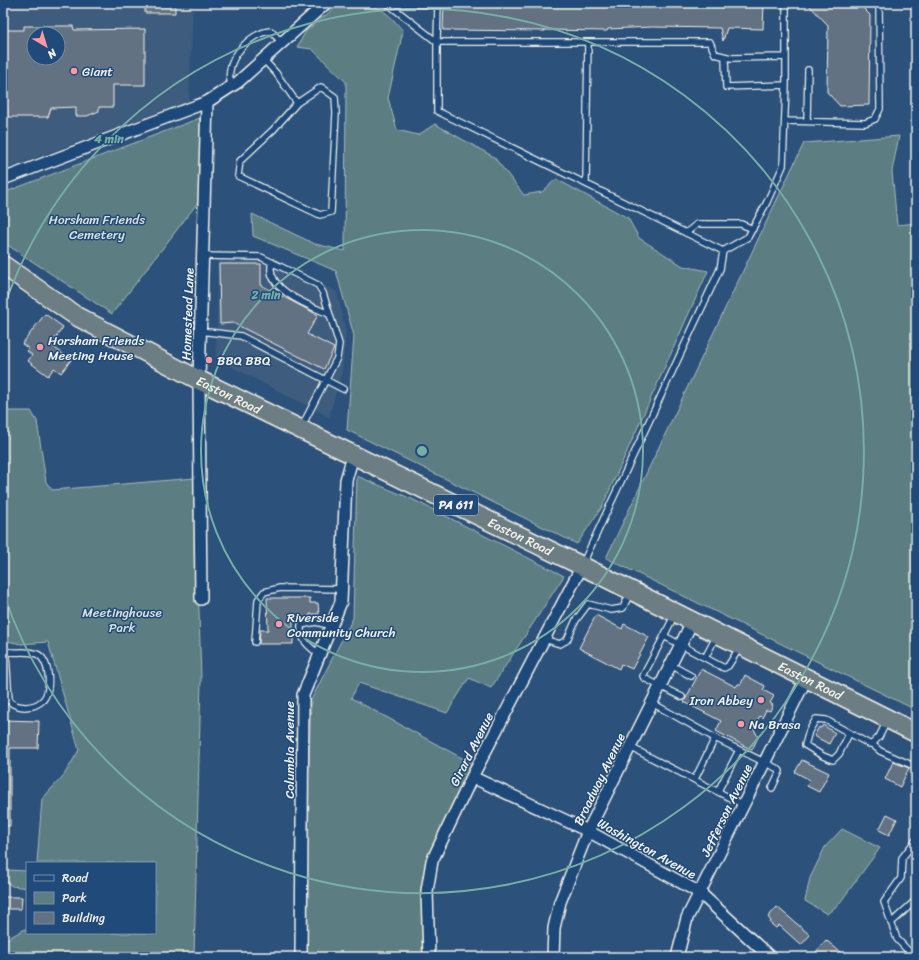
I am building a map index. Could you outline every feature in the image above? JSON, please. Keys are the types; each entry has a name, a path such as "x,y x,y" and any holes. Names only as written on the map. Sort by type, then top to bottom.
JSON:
{"highway":[{"name":"Easton Road","path":"3,265 76,316 199,380 582,566 692,622 807,677 916,733"}],"street":[{"path":"3,179 207,102 232,86 326,3"},
{"name":"Homestead Lane","path":"201,599 199,380 207,102"},
{"name":"Columbia Avenue","path":"301,957 303,696 341,602 346,480 353,456"},
{"name":"Girard Avenue","path":"429,957 427,891 432,861 472,777 582,566"},
{"name":"Broadway Avenue","path":"554,957 554,928 560,902 588,832 692,622"},
{"name":"Jefferson Avenue","path":"678,957 687,918 807,677"},
{"name":"Washington Avenue","path":"472,777 588,832 700,893 770,957"}],"lane":[{"path":"387,3 437,42 710,42 715,54 725,57 786,58"},
{"path":"438,3 437,111 723,251"},
{"path":"723,251 748,238 783,166 786,85 786,3"},
{"path":"785,121 865,123 875,119 880,109 879,3"},
{"path":"232,86 228,79 232,60 237,51 264,32 271,31 282,43"},
{"path":"586,183 588,42"},
{"path":"725,57 726,87 786,85"},
{"path":"263,60 276,73 297,103"},
{"path":"807,121 808,70"},
{"path":"320,87 335,97 336,113 331,212 320,215 238,176 240,161 273,130 297,103 320,87"},
{"path":"686,233 697,224 741,224 753,230"},
{"path":"582,566 720,269 723,251"},
{"path":"203,256 261,257 318,285 323,293 339,344 337,358 300,430"},
{"path":"272,262 270,267 272,276 280,287 298,299 329,314"},
{"path":"200,331 241,336 343,389"},
{"path":"254,642 258,600 264,592 280,588 342,588"},
{"path":"544,639 560,644 567,640 576,620 588,604 611,610 623,608 631,591"},
{"path":"676,613 643,676 644,678 682,698"},
{"path":"320,655 306,644 300,634 301,624 316,622 332,626"},
{"path":"705,658 717,634"},
{"path":"664,636 724,668 728,666 741,646"},
{"path":"4,651 31,653 40,656 46,666 48,679 47,690 43,700 34,705 24,707 13,705 9,701 4,651"},
{"path":"671,665 691,676"},
{"path":"652,703 715,738 765,762 780,771 772,788"},
{"path":"849,734 839,754 833,760 805,745 808,731 816,719 826,720 849,734 872,744 880,751 916,767"},
{"path":"872,744 879,737 888,719"},
{"path":"695,779 715,738"},
{"path":"630,747 744,805"},
{"path":"718,791 739,750"},
{"path":"914,957 897,939 884,902 901,878 902,858 916,840"},
{"path":"891,923 916,900"}],"shaded area":[{"path":"3,3 193,3 189,101 3,170"},
{"path":"218,251 260,253 337,292 346,332 342,371 329,417 216,359"}],"green space":[{"path":"341,3 361,4 376,7 396,22 403,31 388,98 397,130 418,135 435,124 494,157 524,195 542,192 556,179 628,218 639,238 683,266 708,271 602,507 577,544 347,430 354,336 336,271 253,236 252,214 315,244 345,251 346,82 312,49 297,47 306,31"},
{"name":"Horsham Friends Cemetery","path":"200,118 199,201 112,314 3,242 3,193"},
{"path":"899,136 892,171 897,225 916,223 916,337 912,347 916,347 916,710 606,558 804,143"},
{"name":"Meetinghouse Park","path":"3,411 31,411 37,421 46,482 52,490 195,478 201,679 194,957 3,957 3,941 26,929 26,934 156,934 156,862 37,862 42,799 64,775 79,750 48,642 21,644 3,640"},
{"path":"357,476 412,499 564,576 491,688 469,678 447,713 359,683 351,698 473,764 443,828 421,886 427,957 302,957 311,700 353,618"},
{"path":"842,829 880,848 839,904 827,914 805,901 810,878 825,847"},
{"path":"7,870 26,871 26,888 12,886 4,881 3,874"}],"building":[{"path":"145,3 175,3 175,13 145,13"},
{"path":"444,3 764,3 763,29 727,28 723,41 720,28 652,27 608,29 607,31 443,30"},
{"path":"807,3 858,3 870,15 869,105 840,106 827,92 828,25"},
{"name":"Giant","path":"24,26 26,26 26,66 66,66 66,26 73,26 74,30 145,29 145,85 113,85 113,107 99,107 99,111 87,116 76,116 76,107 51,108 48,117 7,117 7,107 3,107 3,30 24,30"},
{"path":"219,264 261,264 261,285 318,315 307,334 334,348 324,369 233,323 220,324"},
{"name":"Horsham Friends Meeting House","path":"45,314 63,327 51,345 71,360 61,373 54,368 48,376 28,361 32,355 27,351 29,349 22,344"},
{"name":"Riverside Community Church","path":"267,598 310,598 310,603 318,603 319,614 310,614 310,619 293,619 293,644 259,644 260,630 268,630"},
{"path":"596,615 622,629 624,624 649,637 632,669 621,664 619,669 579,648"},
{"path":"701,669 736,687 738,684 741,684 745,675 765,686 763,690 774,696 770,703 773,705 770,711 766,710 762,718 760,716 753,727 758,737 752,750 716,731 721,721 684,702"},
{"path":"3,720 39,721 38,748 10,748 10,826 3,826"},
{"path":"823,725 835,733 829,744 814,736 819,727 821,728"},
{"path":"802,760 829,773 819,792 807,786 810,780 795,772"},
{"path":"893,762 909,768 900,787 885,779"},
{"path":"887,814 897,819 889,835 879,830"},
{"path":"3,897 22,897 21,909 3,909"},
{"path":"777,907 810,935 801,945 779,925 776,928 770,923 771,921 768,917"},
{"path":"826,940 846,957 821,957 815,953"}],"place":[{"name":"Giant","path":"74,71"},
{"name":"Horsham Friends Meeting House","path":"40,347"},
{"name":"BBQ BBQ","path":"209,360"},
{"name":"Riverside Community Church","path":"279,624"},
{"name":"Iron Abbey","path":"761,700"},
{"name":"Na Brasa","path":"741,724"}]}
